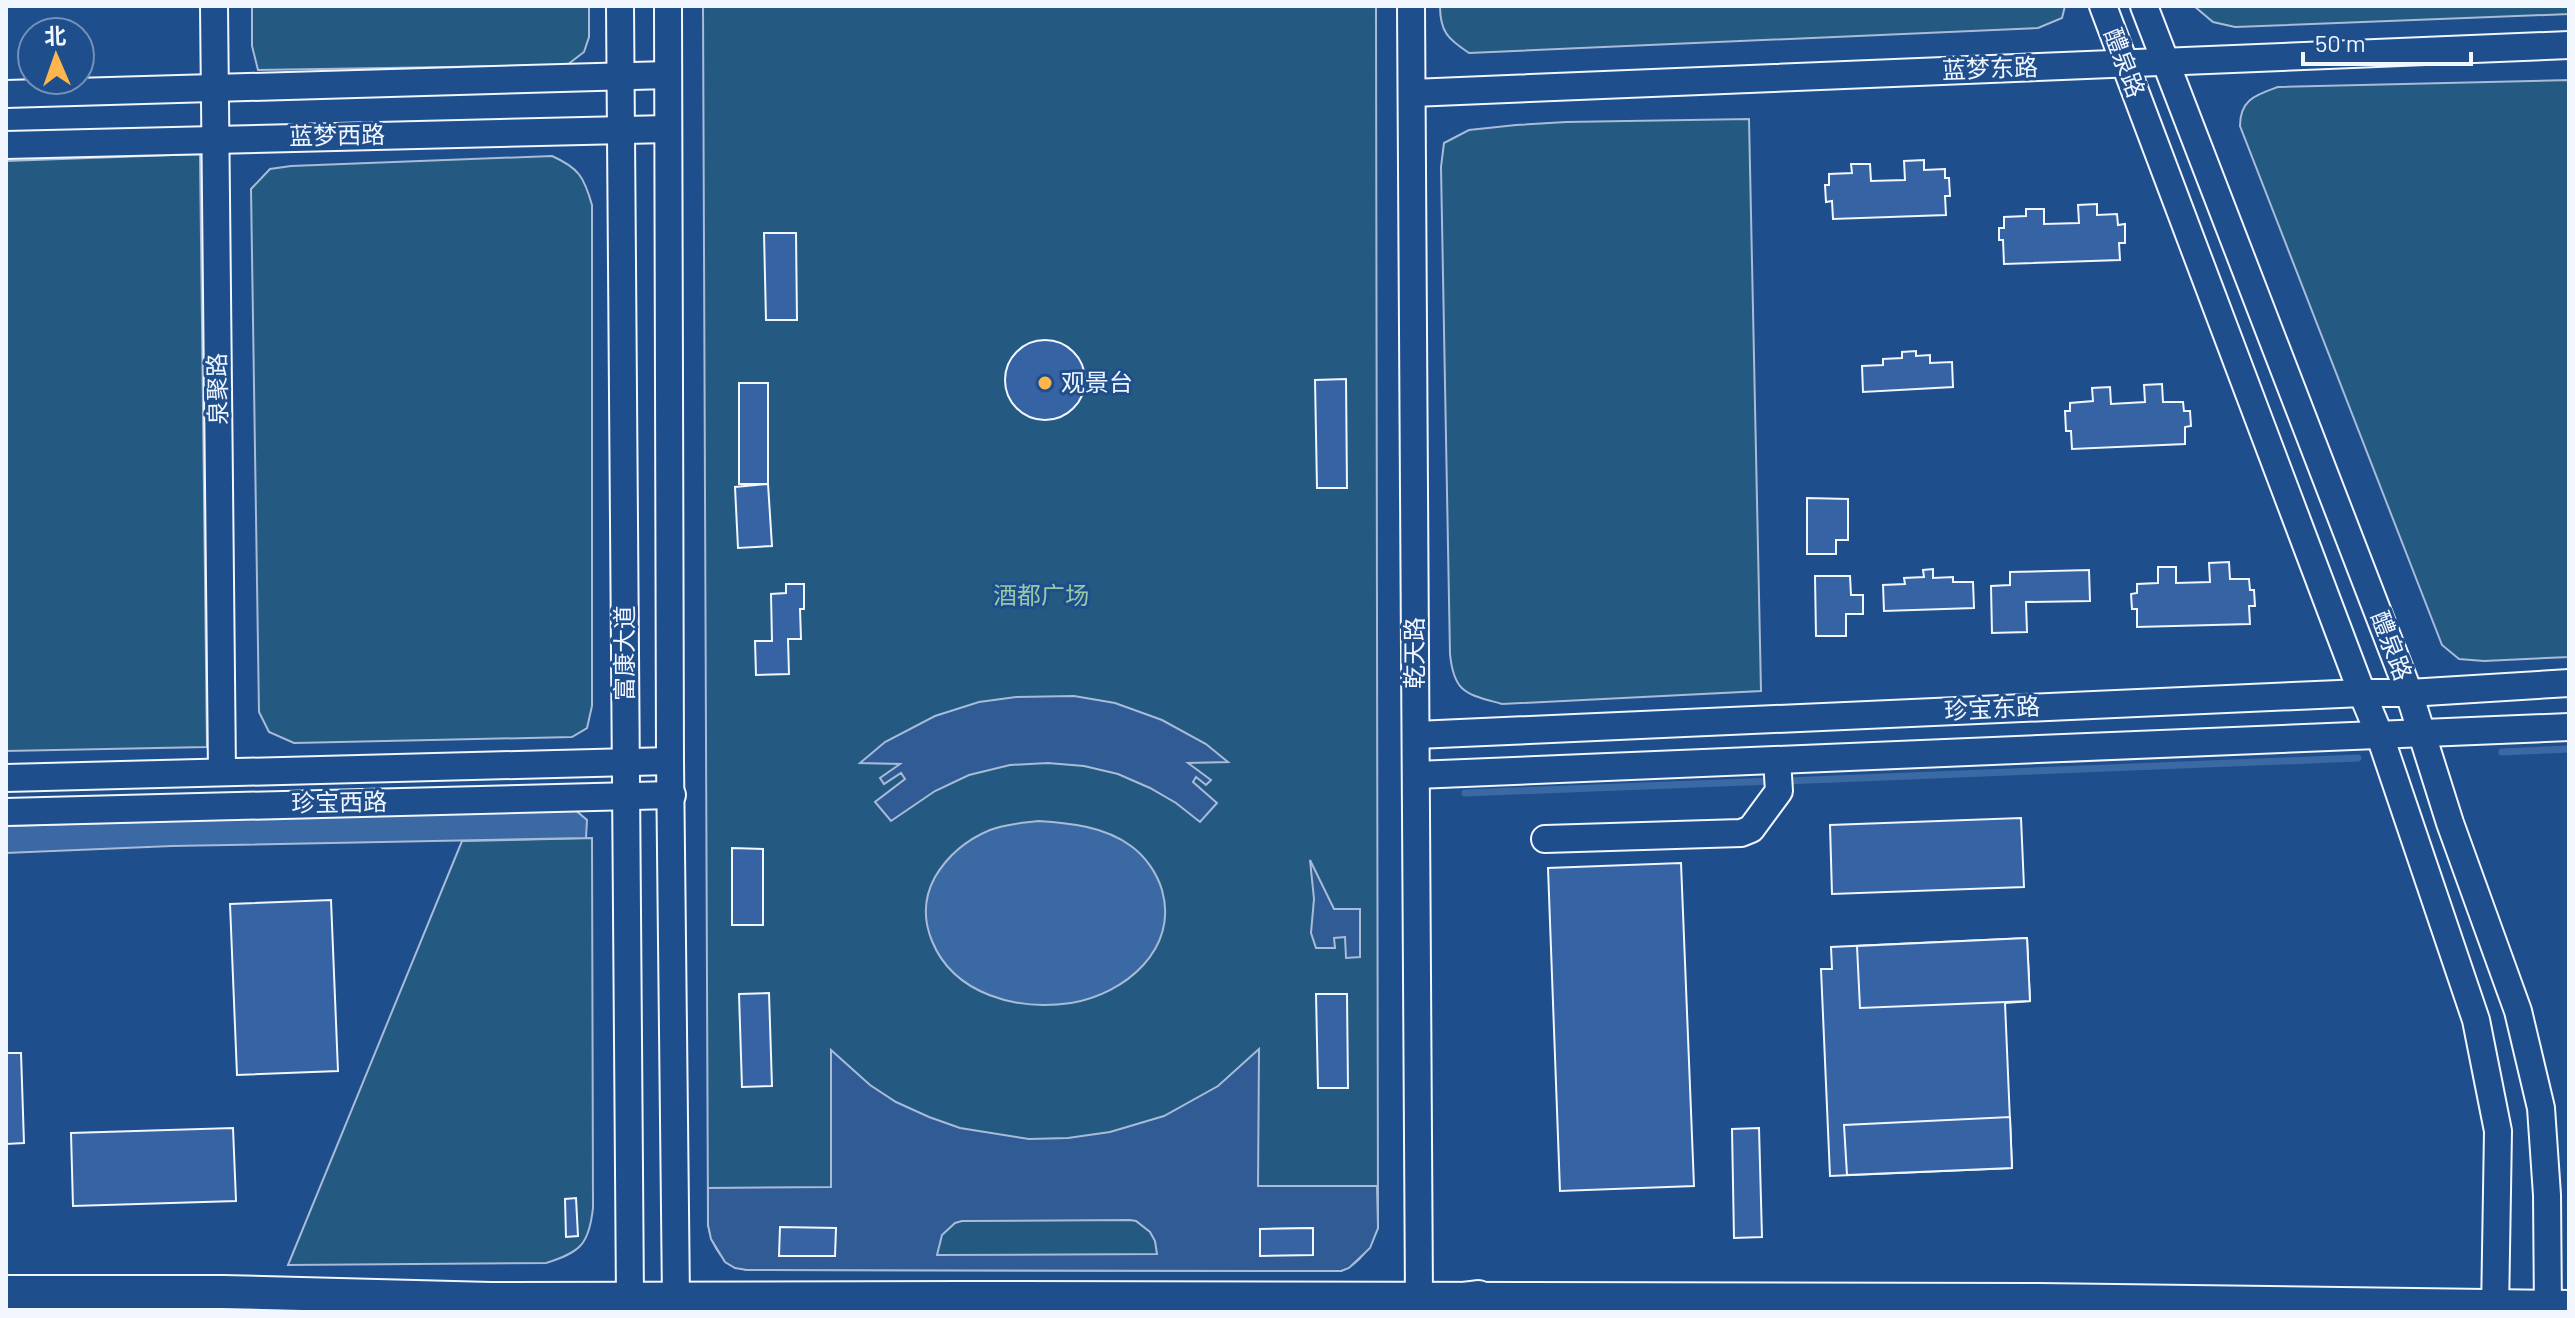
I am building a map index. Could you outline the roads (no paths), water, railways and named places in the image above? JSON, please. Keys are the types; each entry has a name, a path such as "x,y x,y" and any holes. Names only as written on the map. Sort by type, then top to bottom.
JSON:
{"highway":[{"path":"1378,1312 1478,1299"}],"main road":[{"path":"6,1292 223,1292 491,1299 2098,1301 2555,1309"},
{"path":"2098,1301 2212,1312"}],"street":[{"name":"泉聚路","path":"214,6 222,772"},
{"name":"富康大道","path":"620,6 630,1299"},
{"name":"富康大道","path":"668,6 670,761 676,1299"},
{"name":"乾天路","path":"1411,6 1419,1299"},
{"name":"醴泉路","path":"2103,6 2380,736 2476,1020 2498,1131 2495,1309"},
{"name":"醴泉路","path":"2144,6 2409,693 2420,734 2518,1011 2541,1108 2555,1309"},
{"name":"蓝梦东路","path":"1412,93 2569,45"},
{"path":"6,94 668,75"},
{"name":"蓝梦西路","path":"6,145 668,129"},
{"name":"珍宝东路","path":"1416,735 2409,693 2569,683"},
{"name":"珍宝东路","path":"1416,775 2569,727"},
{"path":"1545,839 1741,833 1751,829 1779,791 1777,760"},
{"name":"珍宝西路","path":"6,778 670,761"},
{"name":"珍宝西路","path":"6,812 672,795"}],"waterway":[{"path":"2502,752 2569,749"},
{"path":"1785,781 2358,758"},
{"path":"1465,793 1772,781"}],"place":[{"name":"观景台","path":"1045,383"}],"park label":[{"name":"酒都广场","path":"1041,596"}]}
